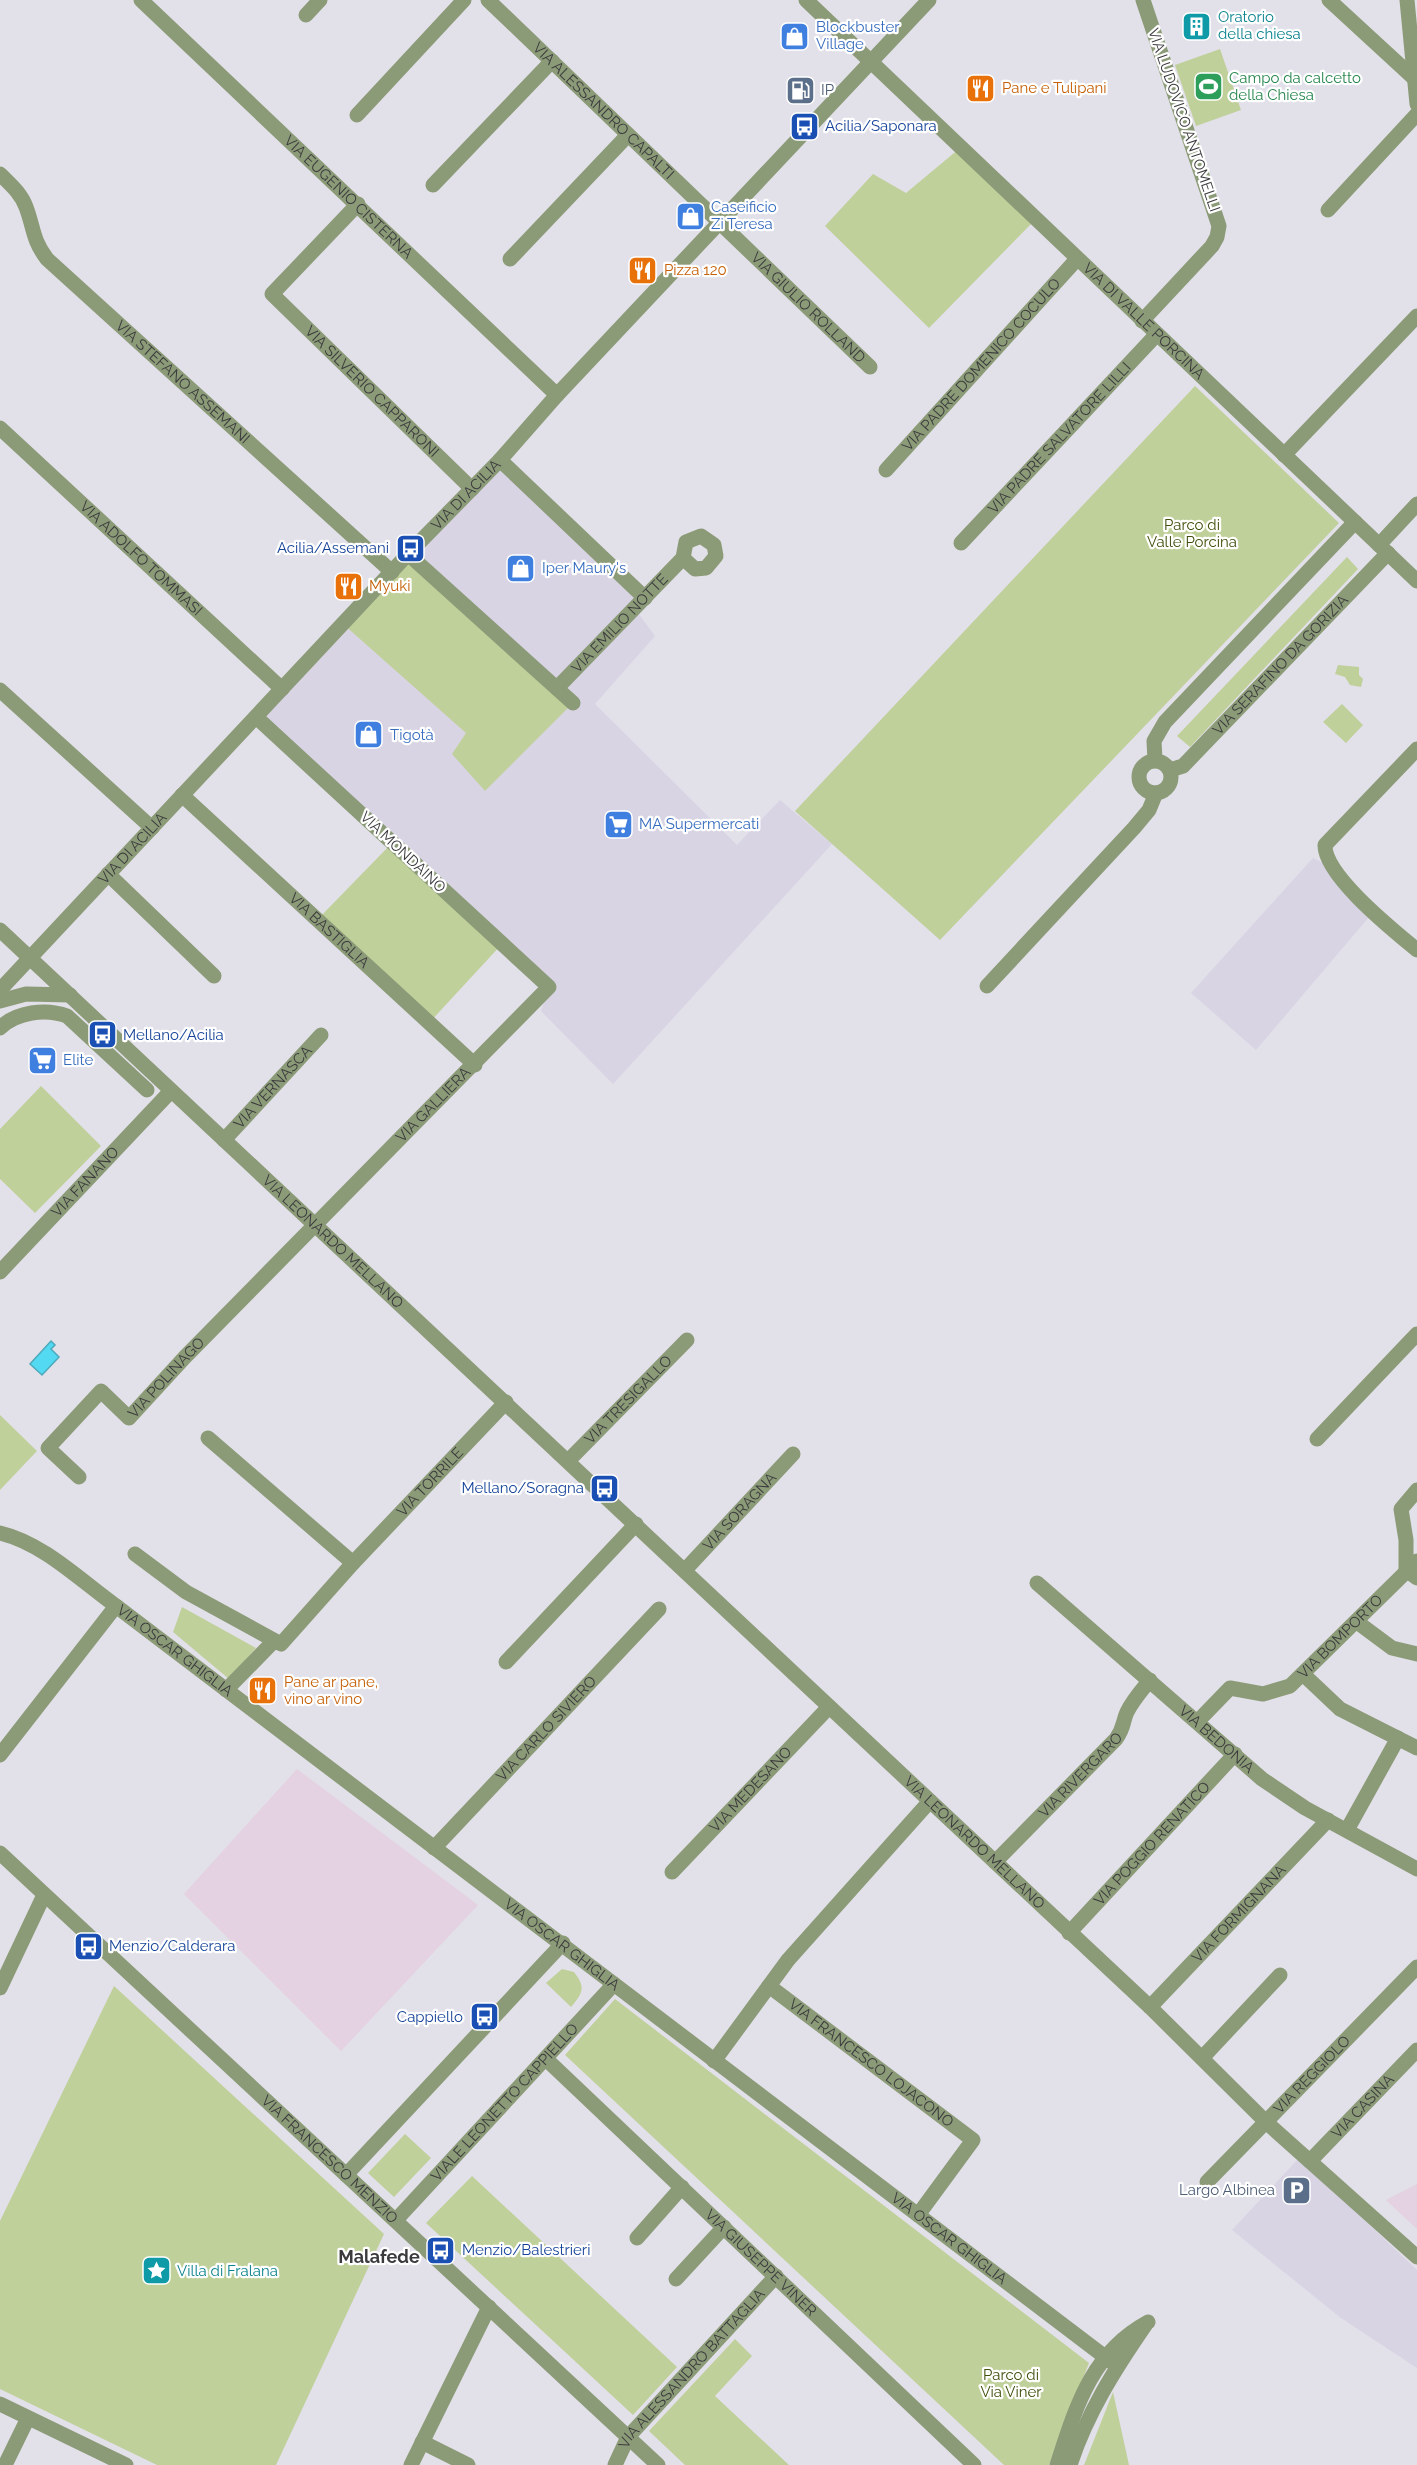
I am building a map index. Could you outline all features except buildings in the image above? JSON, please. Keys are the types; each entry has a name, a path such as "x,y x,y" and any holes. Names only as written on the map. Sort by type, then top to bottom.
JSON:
{"street":[{"name":"VIA EUGENIO CISTERNA","path":"141,0 557,395"},
{"path":"306,15 320,0"},
{"path":"357,115 464,0"},
{"name":"VIA ALESSANDRO CAPALTI","path":"488,0 720,224"},
{"name":"VIA DI VALLE PORCINA","path":"806,0 1383,549 1414,573"},
{"name":"VIA DI ACILIA","path":"0,990 408,554 500,460 557,395 929,0"},
{"name":"VIA LUDOVICO ANTOMELLI","path":"1142,321 1212,246 1219,226 1143,0"},
{"path":"1329,0 1416,80"},
{"path":"1407,0 1417,104"},
{"path":"433,185 552,61"},
{"path":"1328,210 1417,114"},
{"path":"510,259 627,135"},
{"name":"VIA STEFANO ASSEMANI","path":"0,174 17,190 26,205 36,245 47,259 392,572"},
{"name":"VIA SILVERIO CAPPARONI","path":"358,204 272,294 472,489"},
{"name":"VIA GIULIO ROLLAND","path":"720,224 870,366"},
{"name":"VIA PADRE DOMENICO COCULO","path":"886,470 1077,260"},
{"path":"1284,455 1417,316"},
{"name":"VIA PADRE SALVATORE LILLI","path":"961,543 1157,334"},
{"name":"VIA ADOLFO TOMMASI","path":"0,428 282,689"},
{"path":"500,460 645,598"},
{"name":"VIA SERAFINO DA GORIZIA","path":"1170,770 1183,766 1383,549 1417,504"},
{"path":"1155,760 1154,741 1165,722 1355,522"},
{"path":"408,554 573,703"},
{"name":"VIA EMILIO NOTTE","path":"557,688 683,558"},
{"path":"0,690 152,828"},
{"name":"VIA MONDAINO","path":"256,717 549,987"},
{"path":"1417,749 1325,845 1325,855 1354,892 1417,950"},
{"path":"987,986 1134,828 1148,811 1156,793 1167,788 1172,776 1170,770 1167,765 1155,760 1144,765 1139,777 1144,788 1156,793"},
{"name":"VIA BASTIGLIA","path":"182,795 475,1065"},
{"path":"108,874 214,976"},
{"name":"VIA LEONARDO MELLANO","path":"0,930 70,995 116,1049 171,1091 316,1225 1150,2007 1266,2122 1417,2258"},
{"name":"VIA GALLIERA","path":"316,1225 549,987"},
{"path":"0,1000 26,994 70,995"},
{"path":"0,1028 20,1015 60,1013 116,1049 147,1090"},
{"name":"VIA VERNASCA","path":"224,1140 321,1035"},
{"name":"VIA FANANO","path":"0,1272 171,1091"},
{"name":"VIA POLINAGO","path":"79,1478 48,1448 101,1391 129,1418 316,1225"},
{"path":"1317,1439 1417,1334"},
{"name":"VIA TRESIGALLO","path":"568,1461 687,1340"},
{"name":"VIA TORRILE","path":"226,1690 274,1641 281,1644 353,1563 506,1402"},
{"path":"208,1438 353,1563"},
{"name":"VIA SORAGNA","path":"685,1570 793,1454"},
{"path":"1414,1570 1401,1509 1417,1490"},
{"path":"506,1662 636,1524"},
{"name":"VIA OSCAR GHIGLIA","path":"0,1533 11,1536 47,1555 116,1606 434,1848 563,1943 714,2061 1111,2362"},
{"path":"135,1554 186,1592 274,1641"},
{"name":"VIA BOMPORTO","path":"1198,1721 1230,1688 1263,1694 1290,1686 1414,1570"},
{"name":"VIA BEDONIA","path":"1037,1583 1262,1779 1305,1809 1417,1869"},
{"path":"0,1755 116,1606"},
{"name":"VIA CARLO SIVIERO","path":"434,1848 658,1609"},
{"path":"1357,1622 1392,1648 1417,1654"},
{"path":"1304,1675 1340,1709 1417,1748"},
{"name":"VIA RIVERGARO","path":"995,1862 1116,1739 1124,1726 1130,1706 1150,1680"},
{"name":"VIA MEDESANO","path":"672,1872 829,1707"},
{"path":"1347,1830 1398,1738"},
{"name":"VIA POGGIO RENATICO","path":"1069,1933 1235,1754"},
{"path":"714,2061 788,1960 930,1801"},
{"name":"VIA FORMIGNANA","path":"1150,2007 1328,1820"},
{"name":"VIA FRANCESCO MENZIO","path":"0,1853 658,2465"},
{"path":"0,1988 44,1895"},
{"path":"346,2175 563,1943"},
{"name":"VIA REGGIOLO","path":"1207,2182 1417,1967"},
{"path":"1202,2058 1280,1975"},
{"name":"VIALE LEONETTO CAPPIELLO","path":"396,2220 614,1984"},
{"name":"VIA FRANCESCO LOJACONO","path":"769,1986 973,2140 918,2215"},
{"name":"VIA CASINA","path":"1310,2161 1417,2050"},
{"name":"VIA GIUSEPPE VINER","path":"546,2059 974,2465"},
{"path":"637,2238 682,2187"},
{"path":"676,2279 724,2227"},
{"name":"VIA ALESSANDRO BATTAGLIA","path":"615,2465 628,2437 776,2276"},
{"path":"411,2465 489,2307"},
{"path":"1057,2465 1077,2404 1111,2362"},
{"path":"1070,2465 1080,2433 1111,2362"},
{"path":"0,2404 126,2465"},
{"path":"5,2465 28,2418"},
{"path":"422,2442 468,2465"}],"shaded area":[{"path":"500,460 645,598 635,609 655,636 595,704 737,845 780,800 832,844 613,1084 541,1011 549,987 256,717"},
{"path":"1313,858 1325,864 1369,917 1256,1050 1191,993"},
{"path":"297,1769 478,1905 341,2051 184,1894"},
{"path":"1299,2158 1417,2270 1417,2368 1341,2318 1232,2230"},
{"path":"1417,2184 1417,2229 1386,2200"}],"green space":[{"name":"Campo da calcetto della Chiesa","path":"1220,49 1241,110 1196,126 1175,65"},
{"path":"960,148 1035,220 929,328 825,226 873,174 906,193"},
{"name":"Parco di Valle Porcina","path":"1195,386 1339,523 940,940 795,811"},
{"path":"405,553 573,703 485,791 452,754 466,733 343,624"},
{"path":"1347,557 1358,569 1190,747 1177,736"},
{"path":"1338,665 1359,667 1359,675 1363,679 1361,687 1350,685 1345,677 1335,674"},
{"path":"1342,704 1363,725 1346,743 1323,722"},
{"path":"392,843 502,944 429,1023 317,920"},
{"path":"41,1086 101,1146 35,1213 0,1179 0,1129"},
{"path":"0,1415 37,1451 0,1490"},
{"path":"182,1607 256,1648 229,1679 173,1632"},
{"path":"562,1969 574,1972 582,1990 571,2007 546,1983"},
{"path":"114,1986 384,2234 276,2465 157,2465 0,2389 0,2221"},
{"name":"Parco di Via Viner","path":"615,1999 1089,2363 1049,2465 1004,2465 565,2055"},
{"path":"405,2134 431,2158 394,2197 368,2173"},
{"path":"472,2176 677,2367 633,2415 426,2223"},
{"path":"735,2339 752,2356 715,2396 789,2465 685,2465 649,2431"},
{"path":"1113,2392 1129,2465 1084,2465 1088,2455"}],"water":[{"path":"51,1341 55,1345 51,1349 59,1357 42,1375 30,1364"}],"place":[{"name":"Oratorio della chiesa","path":"1197,26"},
{"name":"Blockbuster Village","path":"795,36"},
{"name":"Campo da calcetto della Chiesa","path":"1208,87"},
{"name":"Pane e Tulipani","path":"981,88"},
{"name":"IP","path":"800,90"},
{"name":"Acilia/Saponara","path":"804,126"},
{"name":"Caseificio Zi Teresa","path":"690,216"},
{"name":"Pizza 120","path":"643,270"},
{"name":"Acilia/Assemani","path":"410,548"},
{"name":"Iper Maury's","path":"521,568"},
{"name":"Myuki","path":"348,586"},
{"name":"Tigotà","path":"369,735"},
{"name":"MA Supermercati","path":"618,824"},
{"name":"Mellano/Acilia","path":"102,1035"},
{"name":"Elite","path":"42,1060"},
{"name":"Mellano/Soragna","path":"605,1488"},
{"name":"Pane ar pane, vino ar vino","path":"263,1691"},
{"name":"Menzio/Calderara","path":"88,1946"},
{"name":"Cappiello","path":"484,2017"},
{"name":"Largo Albinea","path":"1296,2190"},
{"name":"Menzio/Balestrieri","path":"441,2250"},
{"name":"Villa di Fralana","path":"156,2271"}],"district":[{"name":"Malafede","path":"379,2257"}]}
